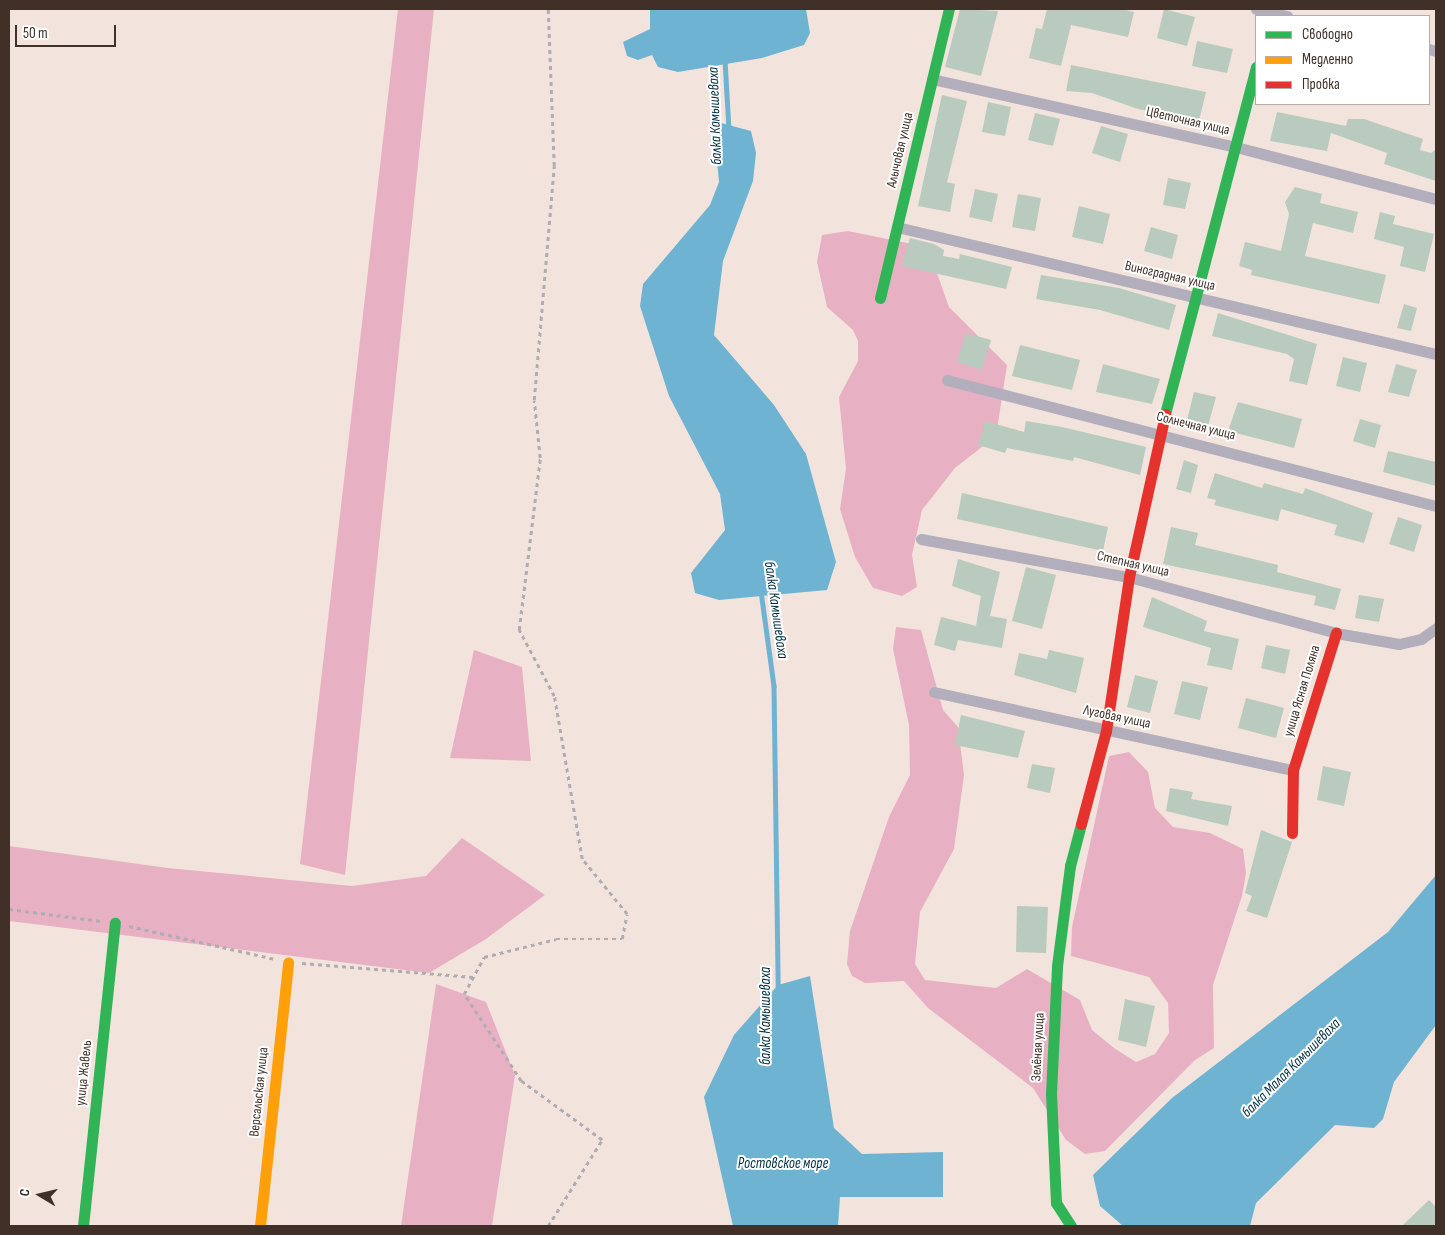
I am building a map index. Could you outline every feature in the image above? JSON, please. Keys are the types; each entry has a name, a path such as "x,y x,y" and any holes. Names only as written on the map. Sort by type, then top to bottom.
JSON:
{"street":[{"name":"Алычовая улица","path":"880,298 949,9"},
{"path":"1256,9 1283,15"},
{"name":"Зелёная улица","path":"1071,1226 1056,1203 1051,1094 1057,966 1070,866 1106,730 1129,577 1160,432 1199,298 1255,71"},
{"name":"Цветочная улица","path":"932,79 1236,147 1436,199"},
{"name":"Виноградная улица","path":"897,227 1436,354"},
{"name":"Солнечная улица","path":"947,380 1160,432 1436,506"},
{"name":"Степная улица","path":"921,539 1129,577 1336,633"},
{"name":"улица Ясная Поляна","path":"1292,833 1294,770 1336,633 1399,644 1421,639 1436,628"},
{"name":"Луговая улица","path":"934,692 1294,770"},
{"name":"улица Жавель","path":"83,1226 115,923"},
{"name":"Версальская улица","path":"260,1226 288,962"}],"path":[{"path":"548,9 554,166 534,400 540,458 519,630 554,696 582,859 627,914 622,939 556,939 499,952 484,958 464,994 521,1081 602,1140 548,1226"},
{"path":"9,909 115,923 288,962 473,978"}],"shaded area":[{"path":"398,9 434,9 345,875 300,864"},
{"path":"848,231 917,245 934,265 949,307 1007,365 996,436 955,468 922,510 912,555 917,587 902,596 873,588 855,557 840,509 846,469 839,397 858,361 858,341 853,330 827,307 817,262 822,235"},
{"path":"896,627 921,630 943,710 958,727 964,775 954,849 920,912 915,964 925,980 996,988 1027,969 1080,1000 1092,1030 1114,1048 1136,1062 1155,1054 1169,1033 1168,1003 1149,977 1071,956 1072,927 1109,756 1129,752 1148,772 1155,808 1173,827 1210,833 1243,849 1246,873 1242,896 1213,985 1214,1048 1195,1060 1105,1151 1085,1154 1066,1140 1033,1088 928,1008 904,981 865,983 852,976 847,964 850,931 889,817 910,775 909,725 893,649"},
{"path":"474,650 522,667 531,761 450,758"},
{"path":"462,838 545,895 486,939 429,973 9,921 9,846 168,868 352,886 426,876"},
{"path":"436,984 486,1002 515,1075 492,1226 401,1226"}],"water":[{"path":"650,9 806,9 810,33 804,45 762,58 678,72 658,67 652,55 638,60 627,56 623,42 650,29"},
{"path":"721,123 751,131 756,153 753,181 723,261 714,335 774,405 806,454 836,562 827,590 719,600 695,593 691,573 725,530 720,494 669,396 640,306 643,284 710,205 719,182 714,128"},
{"name":"балка Малая Камышеваха","path":"1436,875 1436,1025 1394,1082 1383,1119 1374,1128 1335,1125 1256,1203 1250,1226 1123,1226 1100,1206 1093,1175 1172,1098 1388,932"},
{"name":"Ростовское море","path":"810,976 834,1128 862,1154 943,1152 943,1197 840,1197 838,1226 733,1226 704,1097 734,1035 778,985"}],"building":[{"path":"960,9 998,11 981,76 945,67"},
{"path":"1047,9 1122,9 1134,12 1128,37 1071,25 1061,66 1029,58 1036,28 1042,29"},
{"path":"1164,9 1195,17 1187,46 1157,38"},
{"path":"1197,41 1233,49 1227,73 1192,66"},
{"path":"1071,65 1206,92 1199,121 1138,109 1092,93 1066,91"},
{"path":"942,95 967,101 947,182 955,184 950,212 918,206"},
{"path":"988,102 1011,107 1005,136 982,132"},
{"path":"1277,112 1346,126 1348,119 1364,119 1423,139 1420,150 1431,153 1436,149 1436,181 1384,164 1387,153 1331,133 1327,151 1270,141"},
{"path":"1035,113 1060,119 1053,146 1028,140"},
{"path":"1101,126 1128,134 1120,162 1092,153"},
{"path":"1168,178 1191,183 1185,209 1163,205"},
{"path":"1295,187 1322,194 1320,203 1358,212 1353,233 1313,223 1305,256 1386,275 1379,304 1251,275 1252,270 1239,266 1245,242 1281,251 1289,214 1285,202"},
{"path":"975,189 998,194 992,222 969,217"},
{"path":"1018,194 1041,198 1035,231 1012,227"},
{"path":"1079,206 1110,214 1103,244 1072,237"},
{"path":"1380,212 1395,216 1393,224 1434,234 1425,272 1400,266 1404,247 1374,239"},
{"path":"1151,227 1178,235 1172,259 1144,251"},
{"path":"910,238 934,244 944,250 943,256 959,259 960,254 1012,267 1006,289 902,266"},
{"path":"1041,275 1119,288 1176,305 1169,330 1100,310 1036,299"},
{"path":"1404,304 1417,308 1411,331 1397,328"},
{"path":"1218,313 1317,344 1307,385 1289,381 1294,359 1287,354 1212,336"},
{"path":"966,333 991,340 982,370 957,362"},
{"path":"1020,345 1080,360 1072,390 1012,376"},
{"path":"1343,357 1367,363 1360,392 1336,386"},
{"path":"1103,364 1160,379 1152,404 1096,392"},
{"path":"1396,364 1417,370 1409,397 1388,392"},
{"path":"1194,392 1216,397 1208,426 1187,420"},
{"path":"1238,402 1302,419 1294,448 1228,431"},
{"path":"1360,419 1381,425 1375,448 1353,441"},
{"path":"985,421 1024,432 1026,421 1062,427 1146,447 1140,475 1074,457 1073,461 1007,448 1005,453 978,445"},
{"path":"1388,451 1436,462 1436,486 1383,472"},
{"path":"1184,460 1198,465 1191,493 1176,489"},
{"path":"1215,473 1262,488 1264,483 1303,494 1305,488 1373,513 1364,543 1334,535 1337,525 1281,509 1278,521 1214,505 1216,500 1207,498"},
{"path":"962,493 1108,527 1103,551 957,519"},
{"path":"1398,517 1422,525 1414,552 1389,544"},
{"path":"1171,527 1198,533 1195,545 1278,565 1277,572 1341,589 1335,610 1314,605 1316,596 1163,564"},
{"path":"958,559 1000,572 990,616 1007,619 1002,648 958,640 955,651 934,645 941,617 976,626 981,596 952,586"},
{"path":"1026,567 1056,575 1042,629 1012,621"},
{"path":"1359,595 1384,599 1379,622 1355,618"},
{"path":"1152,597 1207,621 1204,631 1239,639 1232,670 1207,665 1211,648 1143,627"},
{"path":"1266,645 1290,650 1285,674 1261,668"},
{"path":"1049,650 1084,658 1076,693 1014,675 1019,653 1047,659"},
{"path":"1135,675 1158,681 1150,713 1127,707"},
{"path":"1182,681 1208,687 1200,720 1174,714"},
{"path":"1246,698 1284,708 1276,738 1238,728"},
{"path":"961,715 1025,731 1018,758 955,745"},
{"path":"1032,764 1055,768 1050,793 1027,788"},
{"path":"1323,766 1351,772 1344,806 1317,800"},
{"path":"1170,788 1193,792 1191,799 1232,806 1228,826 1166,811"},
{"path":"1261,830 1292,842 1267,918 1246,911 1252,896 1245,893"},
{"path":"1017,906 1048,907 1046,953 1016,952"},
{"path":"1125,999 1155,1006 1146,1047 1118,1040"},
{"path":"1429,1200 1436,1207 1436,1226 1402,1226"}],"waterway":[{"name":"балка Камышеваха","path":"725,60 729,130"},
{"name":"балка Камышеваха","path":"761,591 774,686 778,990"}],"traffic: fast":[{"path":"880,298 949,9"},
{"path":"1165,414 1255,71"},
{"path":"1071,1226 1056,1203 1051,1094 1057,966 1070,866 1081,824"},
{"path":"83,1226 115,923"}],"traffic: slow":[{"path":"260,1226 288,962"}],"traffic: jam":[{"path":"1081,824 1106,731 1129,577 1165,414"},
{"path":"1292,833 1293,770 1336,633"}]}
